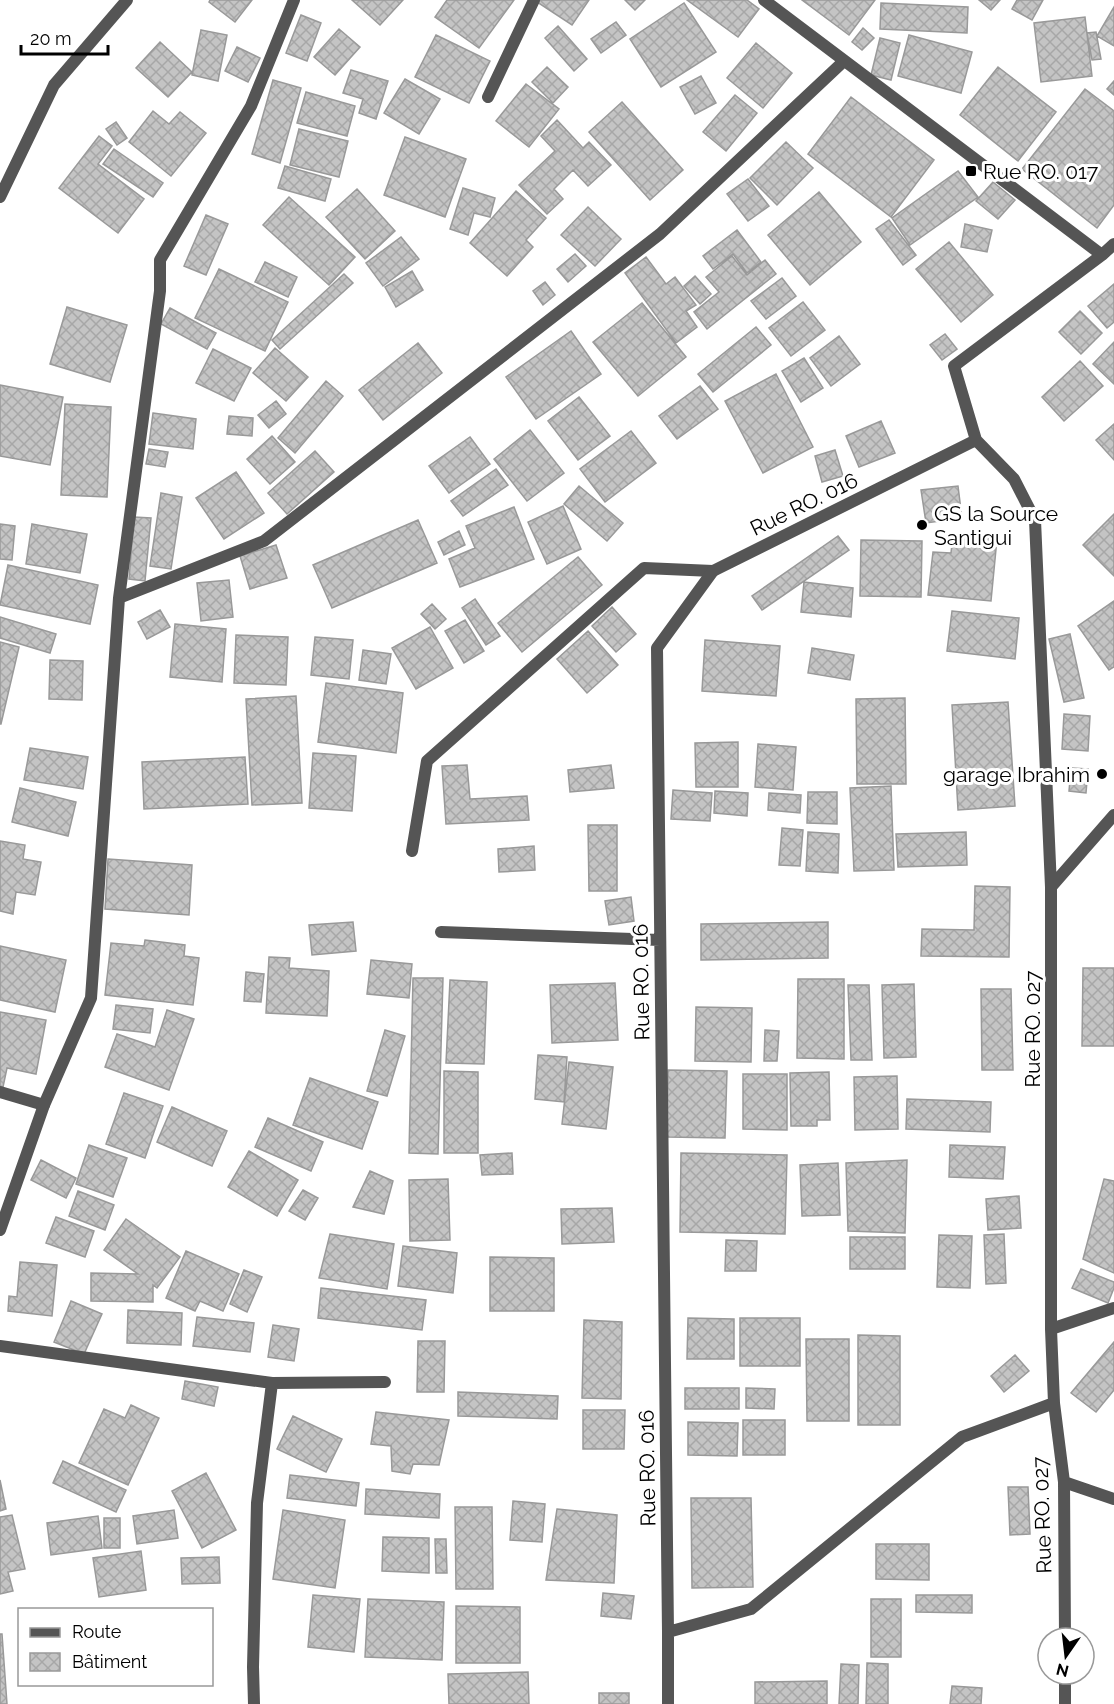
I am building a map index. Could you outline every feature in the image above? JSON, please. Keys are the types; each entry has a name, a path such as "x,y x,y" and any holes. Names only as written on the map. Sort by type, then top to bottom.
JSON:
{"street":[{"path":"0,197 54,85 127,0"},
{"path":"0,1230 44,1105 91,998 119,598 160,291 160,260 251,106 294,0"},
{"path":"488,97 534,0"},
{"path":"764,0 1102,255"},
{"path":"119,598 264,541 660,234 844,61"},
{"path":"976,440 954,366 1102,255 1114,243"},
{"name":"Rue RO. 016","path":"668,1704 657,648 713,571 976,440"},
{"name":"Rue RO. 027","path":"976,440 1014,479 1035,520 1051,887 1051,1329 1054,1403 1064,1482 1065,1626"},
{"path":"412,851 427,761 644,568 713,571"},
{"path":"1051,887 1114,815"},
{"path":"441,932 660,940"},
{"path":"0,1092 44,1105"},
{"path":"1051,1329 1114,1308"},
{"path":"0,1346 272,1383 385,1382"},
{"path":"254,1704 257,1503 272,1383"},
{"path":"668,1632 751,1609 963,1437 1054,1403"},
{"path":"1064,1482 1114,1499"},
{"path":"1065,1686 1065,1704"}],"building":[{"path":"210,0 252,0 235,22 209,2"},
{"path":"352,0 403,0 380,25"},
{"path":"447,0 514,0 479,48 435,17"},
{"path":"538,0 589,0 572,25 537,2"},
{"path":"625,0 645,0 635,10"},
{"path":"687,0 747,0 759,9 738,37"},
{"path":"802,0 875,0 849,35"},
{"path":"979,0 1000,0 991,10"},
{"path":"1017,0 1043,0 1032,20 1012,9"},
{"path":"684,3 716,52 661,87 630,39"},
{"path":"881,3 968,7 967,33 880,29"},
{"path":"1114,7 1114,46 1097,36"},
{"path":"301,15 321,23 307,61 286,53"},
{"path":"1085,17 1092,76 1041,82 1034,23"},
{"path":"616,22 626,35 601,53 591,39"},
{"path":"558,26 587,59 574,71 545,38"},
{"path":"863,28 874,38 862,50 852,42"},
{"path":"339,29 360,47 335,75 314,57"},
{"path":"201,30 227,35 218,81 192,75"},
{"path":"1096,32 1101,59 1092,60 1087,33"},
{"path":"436,35 490,61 469,103 415,77"},
{"path":"909,35 972,52 961,93 898,76"},
{"path":"880,38 900,43 891,80 871,75"},
{"path":"160,42 192,72 168,97 136,68"},
{"path":"756,43 792,73 763,108 727,78"},
{"path":"237,47 260,58 248,82 225,71"},
{"path":"547,67 568,87 553,103 532,82"},
{"path":"998,67 1056,112 1018,161 960,115"},
{"path":"351,70 388,81 376,119 359,113 363,99 343,93"},
{"path":"701,76 716,103 695,114 680,87"},
{"path":"405,79 440,99 419,134 384,113"},
{"path":"273,80 301,88 280,163 252,154"},
{"path":"1114,81 1114,95 1107,89"},
{"path":"526,84 559,109 529,147 496,121"},
{"path":"1085,89 1114,111 1114,205 1097,228 1022,169"},
{"path":"306,92 355,106 347,136 297,123"},
{"path":"735,95 757,113 726,151 703,132"},
{"path":"851,97 934,160 891,217 808,154"},
{"path":"622,102 683,170 650,200 589,132"},
{"path":"153,111 169,124 180,112 206,133 171,176 129,142"},
{"path":"557,120 583,148 589,142 611,165 588,186 573,170 554,189 563,199 547,214 519,185 555,151 541,136"},
{"path":"116,122 127,138 117,145 106,129"},
{"path":"299,129 348,141 339,177 290,165"},
{"path":"99,136 112,146 98,164 144,199 118,233 59,188"},
{"path":"405,137 466,159 445,217 384,195"},
{"path":"786,142 813,168 777,205 750,178"},
{"path":"114,149 163,183 153,197 103,164"},
{"path":"285,166 331,179 325,201 278,188"},
{"path":"958,171 978,197 910,245 892,218"},
{"path":"748,179 769,206 748,221 727,194"},
{"path":"993,182 1015,200 998,219 976,201"},
{"path":"463,188 495,198 490,217 474,213 468,235 450,229"},
{"path":"357,189 395,231 365,259 326,217"},
{"path":"516,191 546,218 526,240 533,247 507,276 470,243"},
{"path":"819,192 861,242 810,285 768,235"},
{"path":"289,197 355,257 329,285 263,225"},
{"path":"588,207 621,239 595,266 561,235"},
{"path":"206,215 228,224 206,275 184,266"},
{"path":"889,220 916,255 903,265 876,229"},
{"path":"965,224 992,230 987,252 961,247"},
{"path":"737,230 761,262 747,273 733,254 713,269 703,256"},
{"path":"401,237 419,259 383,286 366,263"},
{"path":"949,242 993,295 961,322 916,269"},
{"path":"575,254 586,266 568,282 557,269"},
{"path":"732,256 747,275 765,260 776,274 707,329 694,312 719,292 706,277"},
{"path":"646,257 666,284 675,277 696,305 686,311 697,327 676,343 625,273"},
{"path":"265,262 297,277 288,297 255,282"},
{"path":"219,269 288,302 265,351 195,318"},
{"path":"412,271 423,290 396,307 385,287"},
{"path":"344,274 353,283 280,349 272,340"},
{"path":"695,276 711,294 700,304 684,286"},
{"path":"782,278 796,296 766,319 751,301"},
{"path":"545,282 555,295 543,305 533,291"},
{"path":"1114,284 1114,322 1107,328 1088,306"},
{"path":"803,302 825,330 791,356 769,328"},
{"path":"642,303 686,357 638,396 593,342"},
{"path":"67,307 127,325 110,382 50,364"},
{"path":"170,308 216,333 207,349 161,324"},
{"path":"1080,311 1102,333 1081,354 1059,332"},
{"path":"756,327 771,345 713,392 698,374"},
{"path":"571,331 601,374 536,419 506,377"},
{"path":"945,334 957,349 942,360 930,345"},
{"path":"839,336 860,364 831,386 810,358"},
{"path":"1114,342 1114,384 1093,364"},
{"path":"418,343 442,373 383,420 359,390"},
{"path":"275,348 308,377 286,401 253,373"},
{"path":"213,349 251,368 234,401 196,383"},
{"path":"804,358 823,388 801,402 782,371"},
{"path":"1080,361 1103,386 1064,421 1042,397"},
{"path":"776,374 813,447 763,473 725,401"},
{"path":"326,381 343,396 295,453 278,438"},
{"path":"0,385 63,397 50,465 0,456"},
{"path":"700,386 718,409 677,439 659,416"},
{"path":"579,397 610,436 578,460 548,421"},
{"path":"276,401 286,414 269,428 258,415"},
{"path":"65,404 111,407 107,497 61,495"},
{"path":"153,413 196,419 193,449 149,444"},
{"path":"229,416 253,418 252,436 227,434"},
{"path":"881,421 895,453 859,467 846,436"},
{"path":"1114,424 1114,460 1096,440"},
{"path":"530,430 564,473 527,501 494,459"},
{"path":"631,431 656,463 605,502 580,469"},
{"path":"272,436 295,462 270,484 247,459"},
{"path":"470,437 490,464 449,493 429,466"},
{"path":"149,449 168,452 165,467 146,464"},
{"path":"835,450 843,476 822,482 815,456"},
{"path":"315,451 334,472 287,514 268,493"},
{"path":"496,469 508,485 463,516 451,501"},
{"path":"236,472 264,513 224,539 196,498"},
{"path":"579,486 623,523 607,541 564,504"},
{"path":"958,486 962,518 926,523 921,490"},
{"path":"161,493 182,497 171,569 150,566"},
{"path":"563,506 581,549 547,564 528,522"},
{"path":"514,507 534,559 460,587 449,559 475,548 466,526"},
{"path":"1114,514 1114,576 1083,545"},
{"path":"134,517 151,518 145,581 129,579"},
{"path":"418,520 437,563 332,608 313,565"},
{"path":"0,524 15,526 12,560 0,559"},
{"path":"32,524 87,534 80,573 26,564"},
{"path":"459,531 465,545 444,555 438,542"},
{"path":"953,534 997,539 991,601 928,595 933,552 951,553"},
{"path":"838,536 849,550 762,610 752,596"},
{"path":"861,540 922,541 921,597 860,596"},
{"path":"276,545 287,578 250,589 240,556"},
{"path":"578,557 602,585 522,652 498,623"},
{"path":"8,565 98,585 90,624 0,605"},
{"path":"229,580 233,617 201,621 197,583"},
{"path":"804,582 853,588 851,617 801,612"},
{"path":"475,599 500,636 486,645 462,608"},
{"path":"1114,601 1114,667 1109,670 1078,626"},
{"path":"432,604 446,619 435,629 421,614"},
{"path":"612,607 636,634 616,652 592,626"},
{"path":"160,610 170,627 147,639 138,622"},
{"path":"952,611 1019,618 1015,659 947,651"},
{"path":"0,617 56,634 50,653 0,638"},
{"path":"465,620 484,651 464,663 445,631"},
{"path":"175,624 226,629 222,682 170,677"},
{"path":"430,627 453,668 416,689 392,648"},
{"path":"588,631 618,665 587,693 557,659"},
{"path":"1070,634 1084,698 1064,702 1049,639"},
{"path":"236,635 288,637 286,685 234,683"},
{"path":"315,637 353,640 349,679 311,675"},
{"path":"705,640 780,646 776,696 702,691"},
{"path":"0,642 19,647 1,724 0,724"},
{"path":"812,648 854,655 850,680 808,673"},
{"path":"363,650 391,654 386,684 359,680"},
{"path":"50,660 83,661 82,700 49,699"},
{"path":"326,683 403,693 396,753 318,742"},
{"path":"296,696 302,803 252,805 246,699"},
{"path":"905,698 906,784 857,784 856,699"},
{"path":"1008,702 1015,806 958,810 952,705"},
{"path":"1064,714 1090,716 1088,751 1062,749"},
{"path":"738,742 738,787 696,787 695,743"},
{"path":"758,744 796,747 793,790 755,787"},
{"path":"30,748 88,757 83,789 24,780"},
{"path":"313,753 356,756 352,811 309,808"},
{"path":"245,757 248,804 144,809 142,762"},
{"path":"467,765 470,799 527,796 529,820 446,824 442,766"},
{"path":"611,765 614,788 570,792 568,770"},
{"path":"1071,768 1088,769 1086,793 1069,791"},
{"path":"891,786 894,870 854,871 850,788"},
{"path":"20,788 76,802 68,836 12,822"},
{"path":"673,790 712,793 710,821 671,819"},
{"path":"715,791 748,793 747,816 714,813"},
{"path":"808,792 837,792 837,824 807,823"},
{"path":"769,793 801,795 800,813 768,810"},
{"path":"588,825 617,825 617,891 589,891"},
{"path":"782,828 803,830 800,866 779,865"},
{"path":"808,832 839,834 838,873 806,871"},
{"path":"966,832 967,865 898,867 896,834"},
{"path":"0,841 25,845 23,859 41,862 35,895 16,892 13,914 0,911"},
{"path":"534,846 535,870 499,872 498,849"},
{"path":"108,859 192,865 189,915 105,909"},
{"path":"975,886 1010,887 1009,957 921,956 922,929 974,930"},
{"path":"631,897 634,921 609,925 605,901"},
{"path":"353,922 356,951 312,955 309,925"},
{"path":"828,922 828,958 701,960 701,924"},
{"path":"145,940 185,945 184,956 199,958 193,1005 105,995 111,943 144,946"},
{"path":"0,946 66,960 55,1012 0,1000"},
{"path":"269,957 290,958 289,968 329,971 327,1016 266,1013"},
{"path":"371,960 412,964 409,998 367,994"},
{"path":"1083,968 1114,968 1114,1046 1082,1046"},
{"path":"246,972 264,974 261,1002 244,1001"},
{"path":"413,978 443,978 438,1154 409,1153"},
{"path":"798,979 844,979 844,1059 797,1058"},
{"path":"450,980 487,982 484,1064 446,1063"},
{"path":"615,983 618,1040 552,1043 550,985"},
{"path":"914,984 916,1057 884,1058 882,985"},
{"path":"848,985 869,985 872,1060 851,1060"},
{"path":"981,989 1011,989 1013,1070 982,1070"},
{"path":"116,1005 153,1009 150,1033 113,1029"},
{"path":"696,1007 752,1008 751,1062 695,1061"},
{"path":"167,1010 194,1019 169,1090 105,1067 117,1034 155,1047"},
{"path":"0,1012 46,1020 36,1074 7,1068 3,1087 0,1086"},
{"path":"385,1030 405,1036 387,1096 367,1091"},
{"path":"765,1030 779,1031 777,1061 764,1061"},
{"path":"538,1055 567,1057 564,1102 535,1099"},
{"path":"569,1062 613,1067 606,1129 562,1124"},
{"path":"668,1070 727,1071 725,1138 667,1137"},
{"path":"444,1071 478,1072 478,1153 444,1153"},
{"path":"829,1072 830,1120 817,1120 817,1126 791,1126 790,1073"},
{"path":"743,1074 787,1074 787,1130 743,1129"},
{"path":"897,1076 898,1129 855,1130 854,1077"},
{"path":"310,1078 378,1102 362,1149 293,1125"},
{"path":"124,1093 163,1106 145,1158 106,1144"},
{"path":"907,1099 991,1102 990,1132 906,1129"},
{"path":"172,1107 227,1131 212,1166 157,1142"},
{"path":"268,1118 323,1142 311,1171 255,1147"},
{"path":"89,1145 127,1158 113,1197 76,1184"},
{"path":"950,1145 1005,1147 1003,1179 949,1177"},
{"path":"249,1151 298,1180 277,1216 228,1187"},
{"path":"512,1153 513,1174 482,1175 480,1155"},
{"path":"681,1153 787,1155 785,1234 680,1232"},
{"path":"41,1160 76,1178 66,1198 31,1180"},
{"path":"907,1160 905,1233 848,1231 846,1163"},
{"path":"838,1163 840,1215 802,1216 800,1165"},
{"path":"370,1171 393,1181 384,1214 353,1207"},
{"path":"448,1179 450,1240 410,1241 409,1180"},
{"path":"1104,1179 1114,1181 1114,1273 1083,1259"},
{"path":"303,1190 318,1198 305,1220 289,1211"},
{"path":"78,1191 114,1205 105,1230 69,1216"},
{"path":"1019,1196 1021,1228 988,1230 986,1199"},
{"path":"612,1208 614,1242 562,1244 561,1209"},
{"path":"56,1217 94,1231 85,1257 46,1243"},
{"path":"126,1219 180,1257 157,1288 153,1285 153,1302 91,1301 91,1273 138,1274 104,1250"},
{"path":"330,1234 394,1244 387,1289 319,1278"},
{"path":"1004,1234 1006,1283 986,1284 984,1235"},
{"path":"939,1235 972,1236 970,1288 937,1287"},
{"path":"850,1237 905,1237 905,1269 850,1269"},
{"path":"726,1240 757,1241 756,1271 725,1271"},
{"path":"403,1246 457,1253 453,1293 398,1286"},
{"path":"186,1251 239,1274 223,1311 200,1301 195,1311 166,1298"},
{"path":"490,1257 554,1258 554,1311 490,1311"},
{"path":"20,1262 57,1265 52,1316 8,1311 9,1296 17,1297"},
{"path":"1081,1269 1114,1282 1108,1303 1072,1288"},
{"path":"244,1270 262,1277 247,1312 230,1304"},
{"path":"321,1288 426,1300 422,1330 318,1318"},
{"path":"71,1301 102,1314 84,1354 54,1342"},
{"path":"128,1310 182,1313 181,1345 127,1343"},
{"path":"197,1317 254,1323 250,1352 193,1346"},
{"path":"688,1318 734,1319 734,1359 687,1359"},
{"path":"740,1318 800,1318 800,1366 740,1366"},
{"path":"584,1320 622,1322 621,1399 582,1398"},
{"path":"273,1325 299,1329 294,1361 268,1357"},
{"path":"858,1335 900,1336 900,1425 858,1425"},
{"path":"806,1339 849,1339 849,1421 807,1421"},
{"path":"418,1341 445,1341 444,1392 417,1392"},
{"path":"1114,1342 1114,1390 1096,1412 1071,1393"},
{"path":"1015,1355 1029,1371 1004,1392 991,1376"},
{"path":"185,1381 218,1387 214,1406 182,1399"},
{"path":"685,1388 739,1388 739,1409 685,1409"},
{"path":"746,1388 775,1389 774,1409 746,1408"},
{"path":"458,1392 558,1396 557,1419 458,1416"},
{"path":"131,1405 159,1418 128,1485 79,1463 104,1409 125,1418"},
{"path":"583,1410 625,1410 624,1449 583,1449"},
{"path":"376,1412 449,1420 439,1465 413,1464 410,1474 392,1471 391,1446 371,1444"},
{"path":"293,1416 342,1439 326,1472 277,1449"},
{"path":"743,1420 785,1420 785,1455 743,1455"},
{"path":"688,1422 738,1423 737,1456 688,1455"},
{"path":"63,1461 126,1490 116,1512 53,1483"},
{"path":"206,1473 236,1530 202,1548 172,1491"},
{"path":"290,1475 359,1483 356,1506 287,1498"},
{"path":"0,1480 6,1509 0,1511"},
{"path":"1008,1487 1028,1487 1030,1534 1010,1535"},
{"path":"366,1489 440,1494 439,1518 365,1514"},
{"path":"691,1498 751,1498 753,1587 692,1588"},
{"path":"513,1501 545,1504 542,1542 510,1540"},
{"path":"455,1507 492,1507 493,1589 456,1589"},
{"path":"557,1509 617,1515 614,1583 546,1580"},
{"path":"174,1510 178,1538 137,1544 133,1516"},
{"path":"283,1510 345,1520 335,1588 273,1579"},
{"path":"12,1515 25,1569 8,1572 13,1591 0,1594 0,1517"},
{"path":"98,1516 102,1548 51,1555 47,1523"},
{"path":"104,1518 120,1518 120,1548 104,1548"},
{"path":"383,1537 429,1538 429,1573 382,1571"},
{"path":"435,1539 446,1539 447,1573 436,1573"},
{"path":"876,1544 929,1544 929,1580 876,1579"},
{"path":"141,1551 146,1590 99,1597 93,1558"},
{"path":"219,1557 220,1583 182,1584 181,1558"},
{"path":"603,1593 634,1596 631,1619 601,1616"},
{"path":"313,1595 360,1599 354,1652 308,1647"},
{"path":"916,1595 972,1595 972,1613 916,1612"},
{"path":"368,1599 444,1602 442,1660 365,1657"},
{"path":"871,1599 901,1599 901,1657 871,1657"},
{"path":"456,1606 520,1607 520,1663 456,1663"},
{"path":"0,1634 2,1634 7,1704 0,1704"},
{"path":"867,1663 888,1664 888,1704 866,1704"},
{"path":"841,1664 859,1665 858,1704 839,1704"},
{"path":"528,1672 529,1704 449,1704 448,1674"},
{"path":"827,1681 827,1704 755,1704 755,1682"},
{"path":"952,1686 982,1688 981,1704 950,1704"},
{"path":"599,1693 629,1693 629,1704 599,1704"}],"place":[{"name":"Rue RO. 017","path":"971,171"},
{"name":"GS la Source Santigui","path":"922,525"},
{"name":"garage Ibrahim","path":"1102,774"}]}
